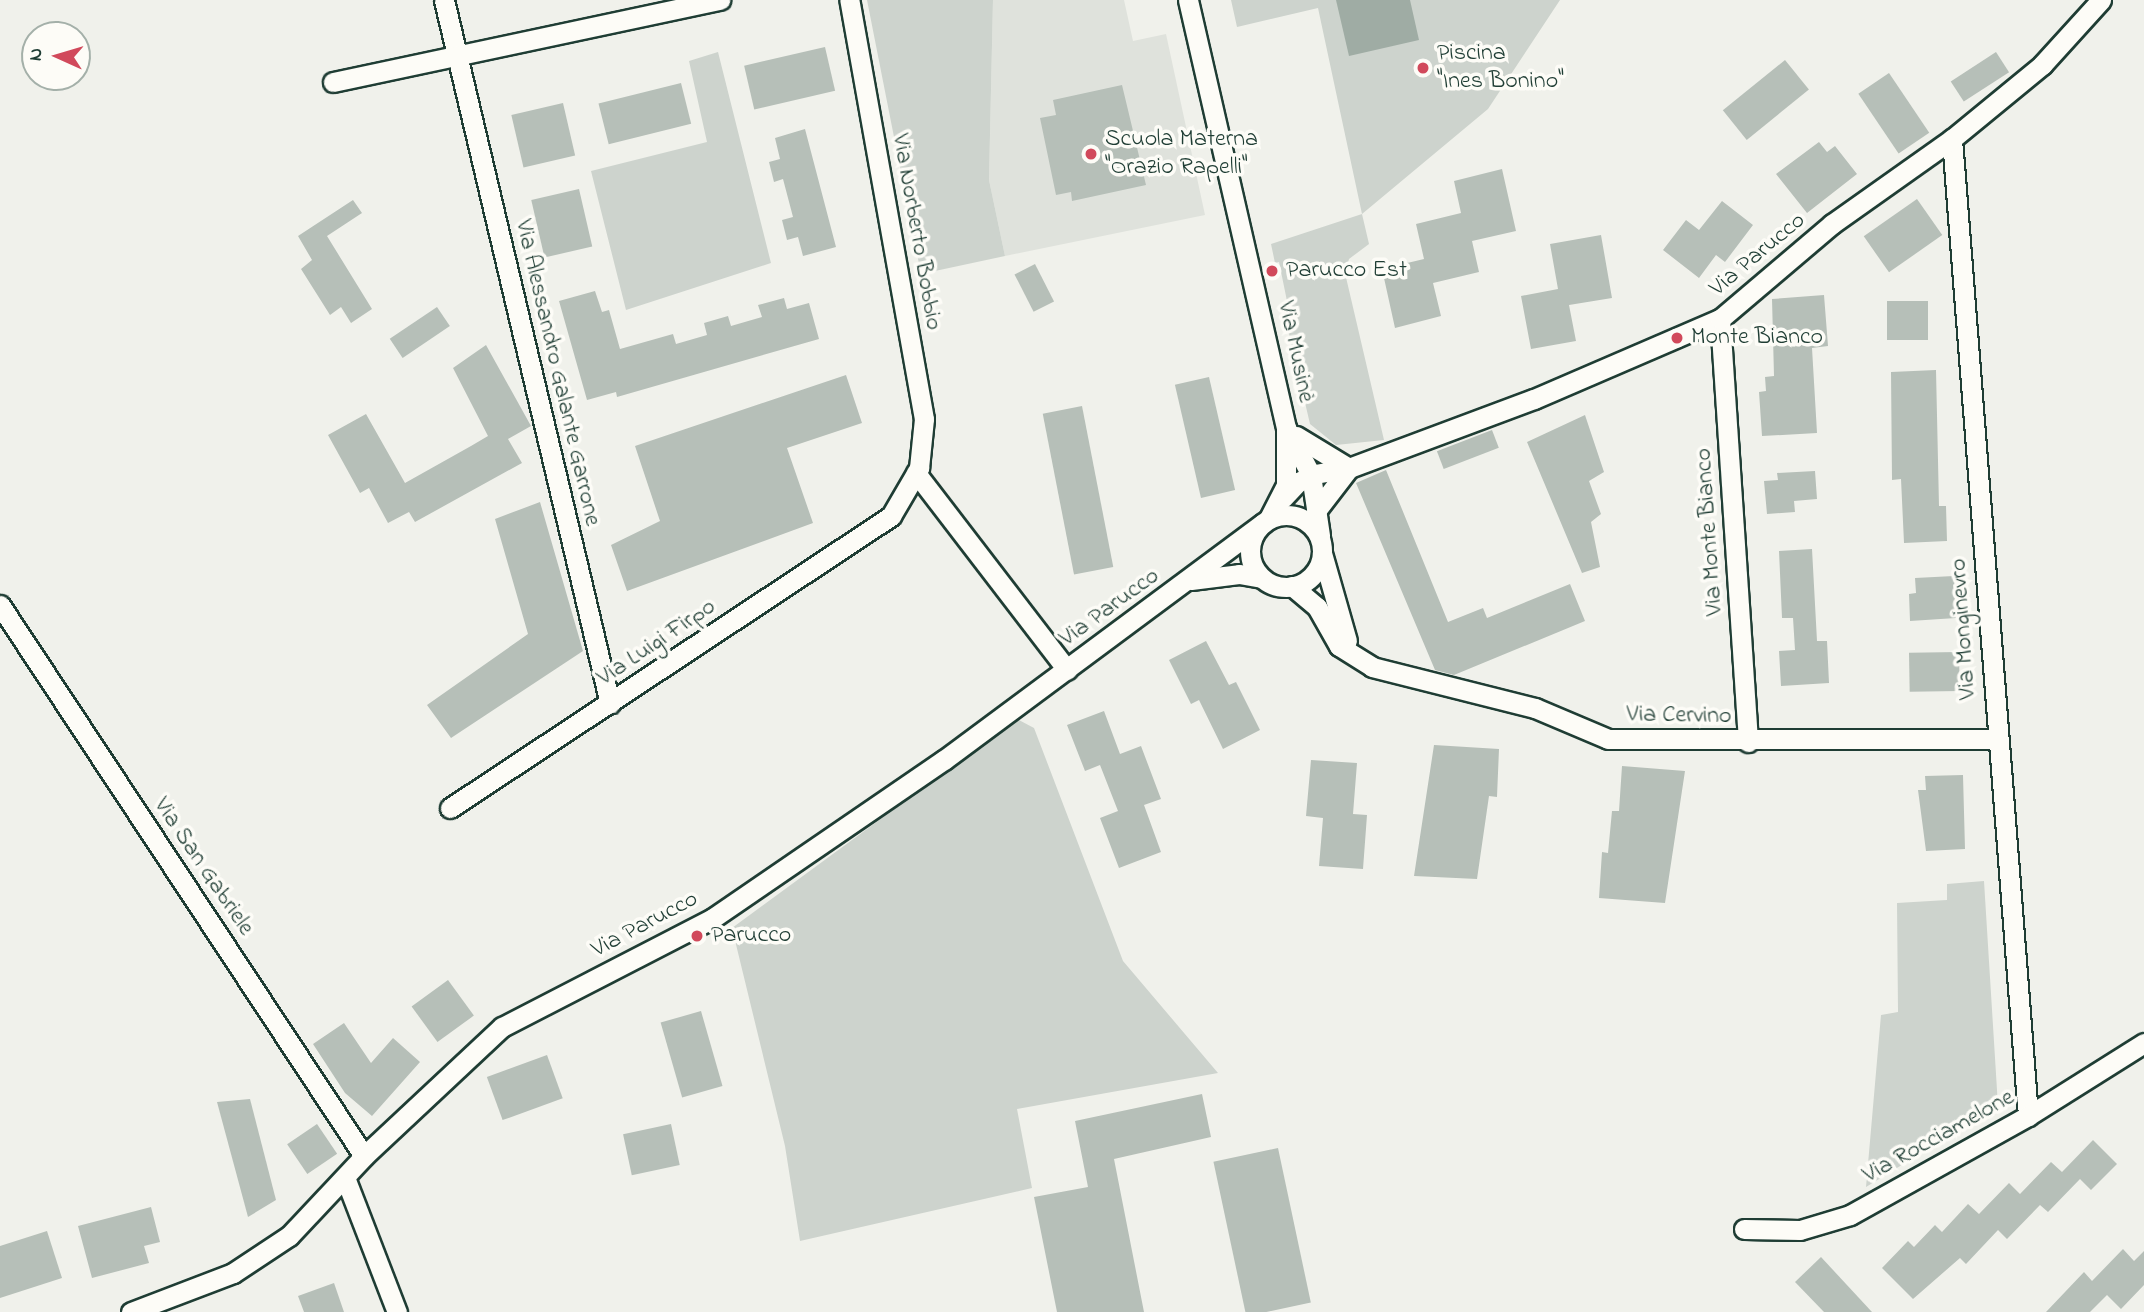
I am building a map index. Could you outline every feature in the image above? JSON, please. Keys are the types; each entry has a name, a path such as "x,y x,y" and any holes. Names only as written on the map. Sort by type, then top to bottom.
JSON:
{"street":[{"name":"Via Alessandro Galante Garrone","path":"444,0 610,704"},
{"path":"333,82 456,52 720,0"},
{"name":"Via Norberto Bobbio","path":"849,0 924,419 916,473 891,516"},
{"name":"Via Musinè","path":"1188,0 1286,428"},
{"name":"Via Parucco","path":"1311,475 1349,468 1534,399 1720,319 1832,224 1952,139 2042,65 2101,0"},
{"name":"Via Monginevro","path":"1952,139 1996,739 2028,1116"},
{"name":"Via Monte Bianco","path":"1720,319 1748,742"},
{"path":"1286,428 1349,468 1316,510"},
{"path":"1286,428 1311,475 1321,546 1342,632 1351,648 1372,667"},
{"path":"1283,498 1286,428"},
{"path":"916,473 1067,670"},
{"path":"1262,578 1250,556 1266,521 1283,498 1311,475"},
{"name":"Via Luigi Firpo","path":"450,808 891,516"},
{"path":"1191,580 1239,574 1292,586 1316,572 1321,546 1297,516 1266,521"},
{"name":"Via Parucco","path":"131,1312 179,1304 289,1236 346,1180 364,1156 502,1027 713,918 1067,670 1191,580 1211,558 1266,521"},
{"name":"Via Cervino","path":"1292,586 1317,607 1339,646 1372,667 1535,708 1608,739 1748,742 1791,737 1996,739"},
{"name":"Via San Gabriele","path":"0,605 364,1156"},
{"name":"Via Rocciamelone","path":"1744,1229 1800,1230 1850,1215 2028,1116 2144,1043"},
{"path":"346,1180 397,1312"}],"shaded area":[{"path":"867,0 993,0 989,180 1005,256 921,274"},
{"name":"Scuola Materna \"Orazio Rapelli\"","path":"993,0 1124,0 1133,41 1166,34 1205,215 1005,256 989,180"},
{"name":"Piscina \"Ines Bonino\"","path":"1231,0 1560,0 1488,109 1362,214 1318,8 1237,27"},
{"path":"1336,0 1410,0 1419,40 1349,56"},
{"path":"718,52 771,263 626,310 591,171 707,142 689,61"},
{"path":"1362,214 1369,244 1349,259 1345,273 1384,440 1336,445 1310,424 1282,304 1287,301 1279,262 1275,263 1271,244"},
{"path":"1017,719 1034,728 1123,961 1218,1073 1017,1109 1032,1188 800,1241 785,1146 732,928"},
{"path":"1984,881 1998,1106 1866,1187 1881,1015 1898,1012 1897,903 1947,900 1947,884"}],"building":[{"path":"825,47 835,91 754,110 744,66"},
{"path":"1996,52 2009,72 1964,102 1951,81"},
{"path":"1785,60 1809,90 1747,140 1723,110"},
{"path":"1889,73 1929,133 1899,153 1858,94"},
{"path":"681,83 691,124 609,144 599,104"},
{"path":"1122,85 1146,185 1072,201 1071,192 1056,195 1040,118 1056,115 1053,100"},
{"path":"563,103 575,156 524,168 511,115"},
{"path":"805,129 836,247 803,256 798,237 787,240 782,220 793,217 783,179 774,182 769,162 780,159 775,138"},
{"path":"1819,142 1827,152 1835,146 1857,174 1807,213 1776,174"},
{"path":"1502,169 1516,231 1472,241 1479,272 1433,283 1441,316 1395,328 1382,269 1424,259 1416,224 1461,213 1454,181"},
{"path":"579,189 592,246 545,258 531,200"},
{"path":"1917,199 1942,235 1889,272 1864,236"},
{"path":"353,200 362,213 327,236 372,309 351,323 341,307 330,315 301,269 312,260 298,236"},
{"path":"1722,201 1753,225 1725,262 1716,255 1699,278 1663,250 1686,220 1699,230"},
{"path":"1601,235 1612,298 1569,305 1576,341 1531,349 1521,296 1558,289 1550,244"},
{"path":"1035,264 1054,301 1034,312 1015,274"},
{"path":"595,291 602,312 609,310 620,349 673,334 676,344 707,335 704,323 728,316 731,326 762,317 758,305 784,298 787,309 809,303 819,339 617,397 616,392 587,400 559,301"},
{"path":"1824,295 1828,346 1812,348 1817,433 1762,436 1759,392 1766,391 1765,377 1774,376 1772,299"},
{"path":"1887,301 1928,301 1928,340 1887,340"},
{"path":"437,307 450,326 403,358 390,339"},
{"path":"486,345 531,426 508,439 522,463 415,522 409,512 388,523 369,488 360,493 328,435 366,414 405,483 471,446 488,436 453,368"},
{"path":"1936,370 1939,506 1946,506 1947,541 1904,543 1901,479 1892,480 1891,372"},
{"path":"846,375 862,423 787,448 813,523 627,591 611,545 660,521 635,446"},
{"path":"1209,377 1235,490 1201,498 1175,385"},
{"path":"1082,406 1113,567 1074,575 1043,414"},
{"path":"1585,415 1604,472 1589,481 1601,514 1591,522 1600,567 1582,573 1527,442"},
{"path":"1492,430 1499,448 1444,469 1437,451"},
{"path":"1386,470 1448,622 1483,608 1487,618 1570,584 1585,621 1454,675 1435,670 1356,483"},
{"path":"1815,471 1817,499 1794,501 1795,512 1767,514 1764,481 1778,480 1777,473"},
{"path":"540,502 583,651 451,738 427,705 528,634 495,519"},
{"path":"1812,549 1817,641 1827,641 1829,683 1781,686 1779,651 1795,650 1793,618 1782,618 1779,551"},
{"path":"1954,576 1956,618 1910,621 1909,594 1916,593 1915,578"},
{"path":"1206,641 1229,685 1236,682 1260,730 1223,749 1199,700 1191,704 1169,660"},
{"path":"1959,652 1960,691 1910,692 1909,653"},
{"path":"1104,711 1120,754 1141,746 1161,799 1144,805 1161,852 1119,868 1100,818 1118,811 1100,765 1085,771 1067,725"},
{"path":"1434,745 1499,749 1497,797 1489,796 1477,879 1414,876"},
{"path":"1311,760 1357,763 1353,814 1367,815 1363,869 1319,866 1323,818 1306,816"},
{"path":"1622,766 1685,771 1665,903 1599,898 1602,852 1608,853 1612,811 1619,811"},
{"path":"1963,775 1965,849 1926,851 1918,790 1926,790 1925,776"},
{"path":"448,980 474,1016 437,1042 412,1006"},
{"path":"701,1011 722,1086 682,1098 661,1023"},
{"path":"344,1023 371,1063 393,1038 420,1062 372,1116 345,1093 313,1044"},
{"path":"547,1055 563,1098 503,1120 487,1077"},
{"path":"1202,1094 1211,1137 1114,1159 1144,1312 1057,1312 1034,1197 1088,1187 1075,1121"},
{"path":"250,1099 276,1200 248,1217 217,1102"},
{"path":"317,1124 337,1154 307,1174 287,1144"},
{"path":"671,1124 680,1165 632,1175 623,1134"},
{"path":"2093,1140 2117,1164 2091,1190 2080,1179 2048,1212 2040,1205 2007,1239 1998,1230 1966,1264 1960,1258 1913,1299 1882,1268 1908,1241 1914,1247 1935,1225 1942,1232 1968,1204 1979,1214 2009,1183 2020,1194 2051,1162 2062,1172"},
{"path":"1278,1148 1311,1303 1266,1312 1245,1312 1213,1162"},
{"path":"151,1207 160,1242 144,1246 149,1263 92,1278 78,1226"},
{"path":"47,1231 62,1278 0,1298 0,1246"},
{"path":"2123,1249 2134,1261 2144,1251 2144,1285 2121,1309 2107,1295 2090,1312 2046,1312 2084,1272 2092,1281"},
{"path":"1821,1257 1872,1312 1824,1312 1795,1282"},
{"path":"334,1283 344,1312 304,1312 298,1296"}],"place":[{"name":"Piscina \"Ines Bonino\"","path":"1423,68"},
{"name":"Scuola Materna \"Orazio Rapelli\"","path":"1091,154"},
{"name":"Parucco Est","path":"1272,271"},
{"name":"Monte Bianco","path":"1677,338"},
{"name":"Parucco","path":"697,936"}]}
